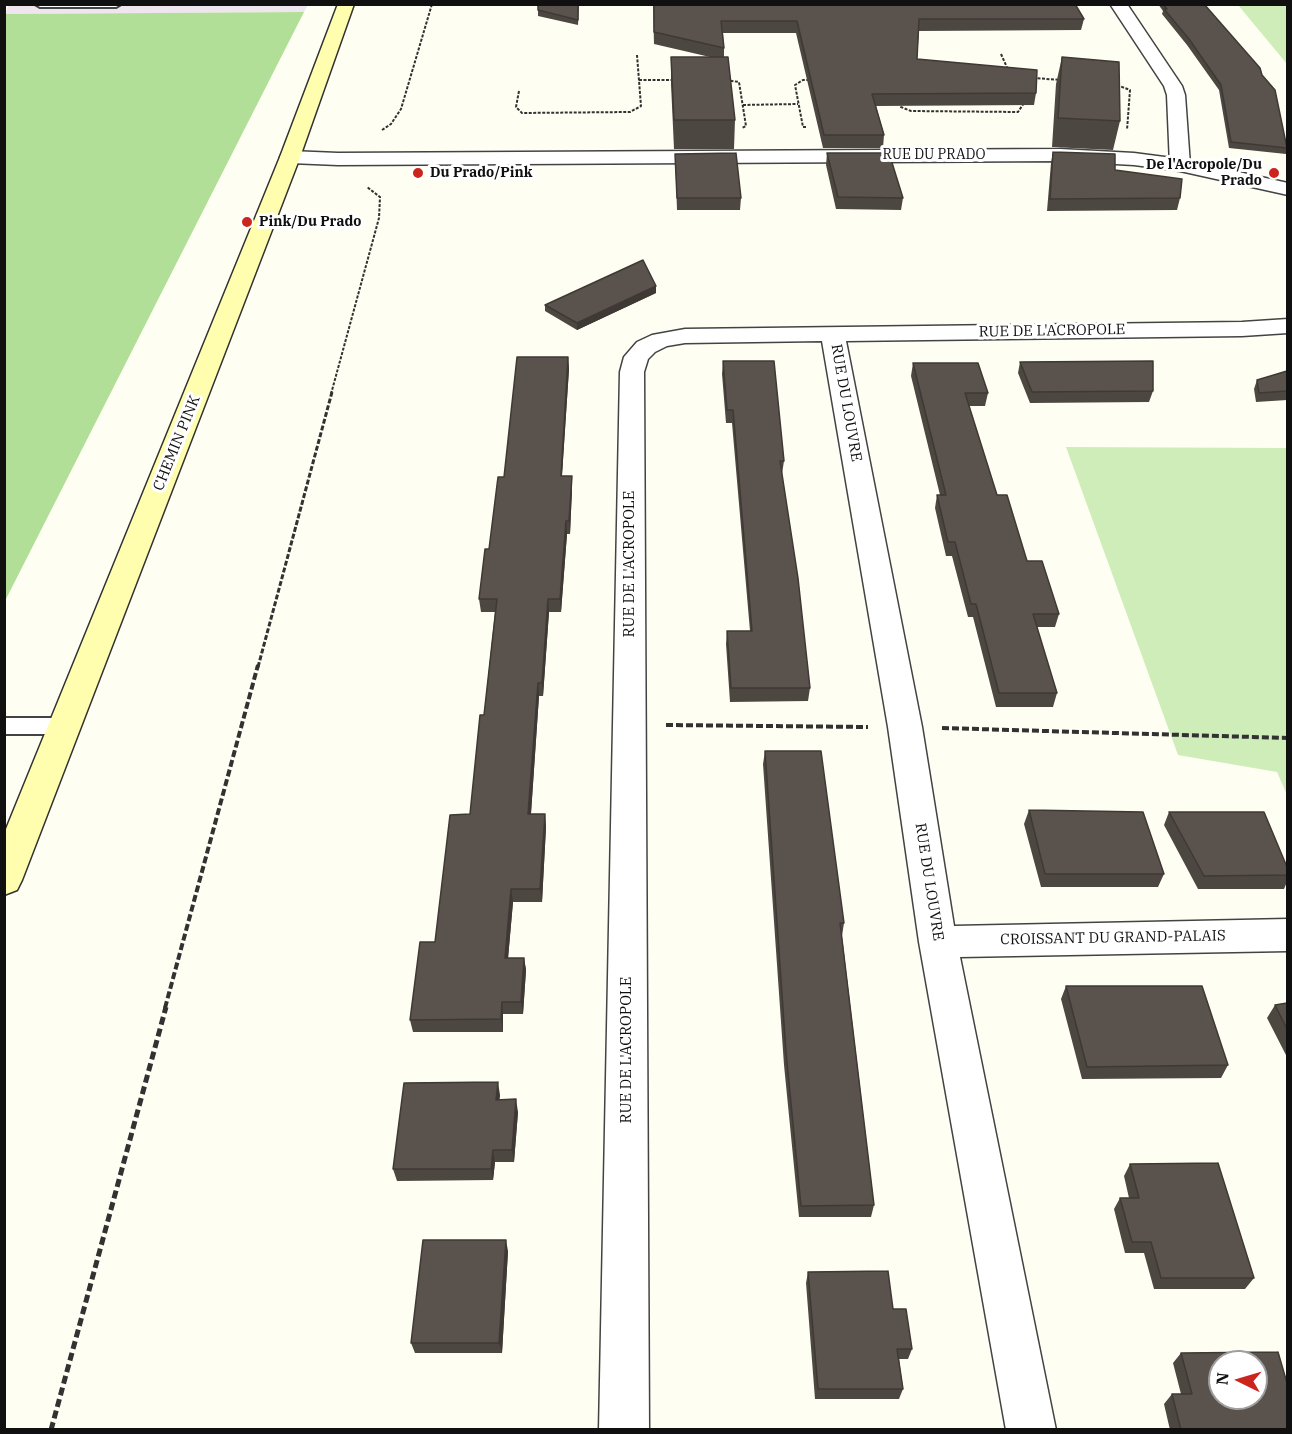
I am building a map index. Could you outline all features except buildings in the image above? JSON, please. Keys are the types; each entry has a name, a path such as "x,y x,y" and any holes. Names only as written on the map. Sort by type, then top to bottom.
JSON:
{"main road":[{"name":"CHEMIN PINK","path":"4,880 290,157 346,4"}],"street":[{"path":"1118,4 1173,86 1176,95 1180,165"},
{"name":"RUE DU PRADO","path":"290,157 350,159 1007,154 1134,159 1180,165 1287,189"},
{"name":"RUE DE L'ACROPOLE","path":"624,1430 632,372 636,357 646,347 661,340 685,336 1242,329 1287,326"},
{"name":"RUE DU LOUVRE","path":"833,334 905,727 938,942 1031,1430"},
{"name":"CROISSANT DU GRAND-PALAIS","path":"938,942 1287,935"}],"lane":[{"path":"40,4 116,4"},
{"path":"4,726 65,726"}],"path":[{"path":"379,132 390,124 401,109 432,4"},
{"path":"1001,54 1012,76"},
{"path":"519,91 516,107 522,113 630,112 641,106 637,55"},
{"path":"1031,78 1064,80"},
{"path":"639,80 684,80"},
{"path":"718,80 739,82 746,126 739,130"},
{"path":"810,129 803,127 795,85 803,80 814,80"},
{"path":"1109,84 1121,85 1130,90 1128,130 1118,134"},
{"path":"899,98 901,107 910,111 1018,112 1024,104 1020,95"},
{"path":"743,105 798,104"},
{"path":"51,1430 379,218 380,197 364,185"},
{"path":"629,725 905,727 1287,738"}],"shaded area":[{"path":"9,4 308,5 304,12 5,14"}],"green space":[{"path":"1238,5 1287,5 1287,64"},
{"path":"304,12 5,601 5,14"},
{"path":"1066,447 1287,448 1287,795 1277,772 1178,755"}],"place":[{"name":"Du Prado/Pink","path":"418,173"},
{"name":"De l'Acropole/Du Prado","path":"1274,173"},
{"name":"Pink/Du Prado","path":"247,222"}]}
